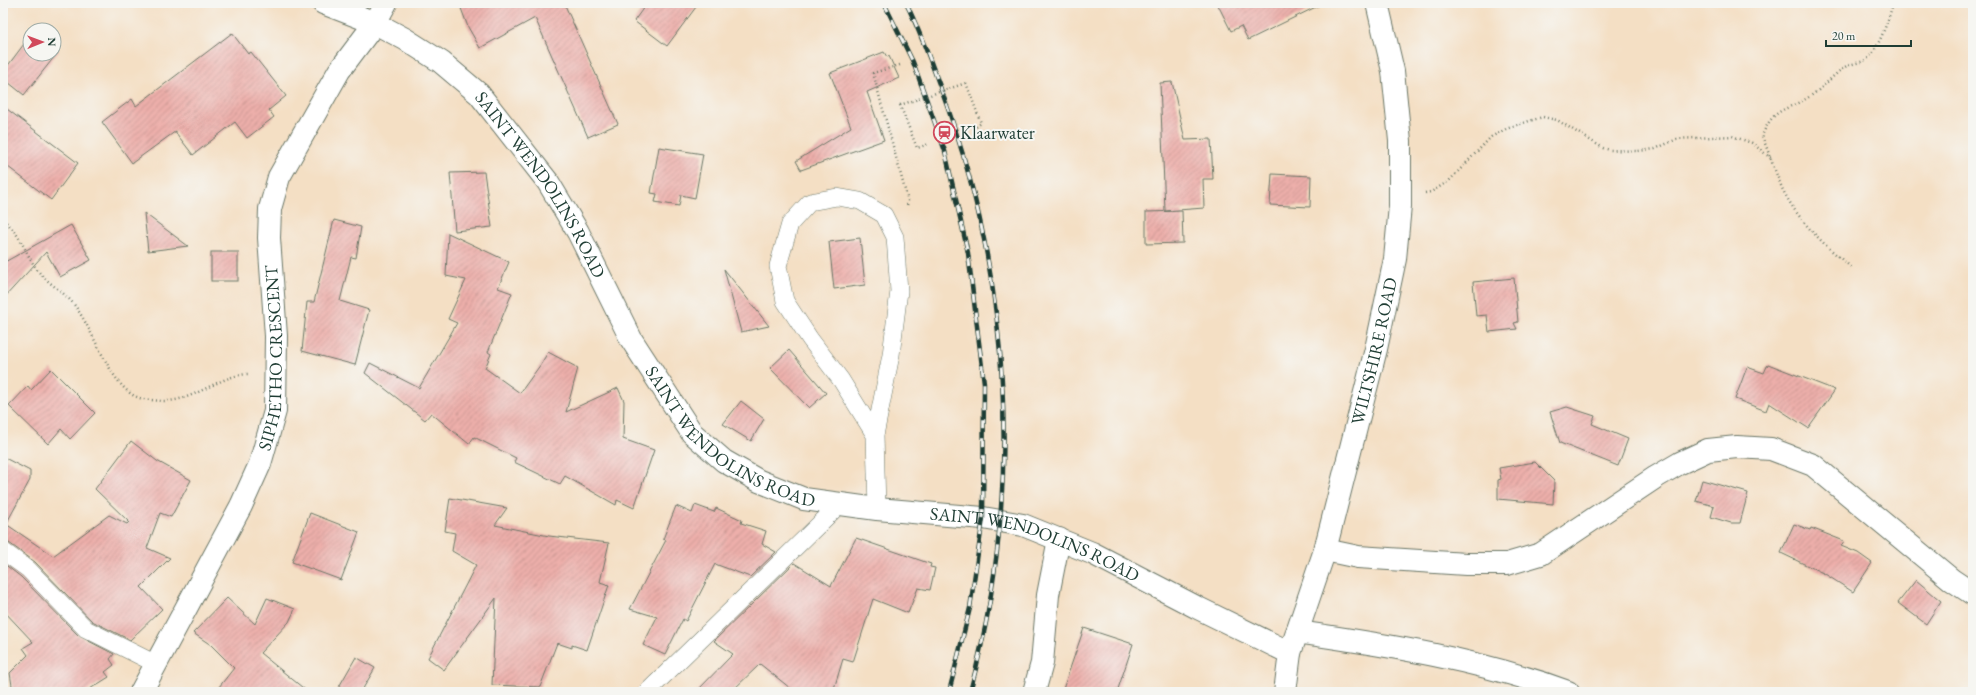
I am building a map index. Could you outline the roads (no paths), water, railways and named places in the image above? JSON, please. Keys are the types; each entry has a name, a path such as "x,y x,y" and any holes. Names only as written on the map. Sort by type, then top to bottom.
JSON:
{"street":[{"name":"SAINT WENDOLINS ROAD","path":"323,3 375,23 406,39 441,62 479,94 548,182 574,226 631,339 692,433 724,461 759,481 804,499 839,505 984,518 1023,525 1092,553 1198,608 1290,653"},
{"name":"SIPHETHO CRESCENT","path":"141,692 241,506 260,464 275,411 276,336 269,238 272,203 279,177 335,78 375,23 386,3"},
{"name":"WILTSHIRE ROAD","path":"1285,692 1290,653 1325,550 1379,334 1395,259 1400,196 1400,141 1393,71 1377,3"},
{"path":"1325,550 1358,556 1466,564 1507,564 1526,560 1541,554 1656,477 1680,463 1708,450 1737,447 1771,449 1813,465 1952,580 1973,594"},
{"path":"1034,692 1042,663 1048,595 1059,539"},
{"path":"1297,632 1377,643 1463,662 1542,683 1568,692"}],"lane":[{"path":"875,435 841,380 810,339 785,301 778,266 790,224 810,202 837,197 860,201 884,215 895,237 898,291 891,355 875,435 877,509"},
{"path":"647,692 839,505"},
{"path":"3,551 28,569 86,629 156,664"}],"railway":[{"path":"884,3 913,62 945,151 968,253 984,383 983,518 970,608 949,692"},
{"path":"906,3 934,69 966,165 984,239 996,314 1002,390 1003,466 998,542 987,617 970,692"}],"place":[{"name":"Klaarwater","path":"945,133"}]}
